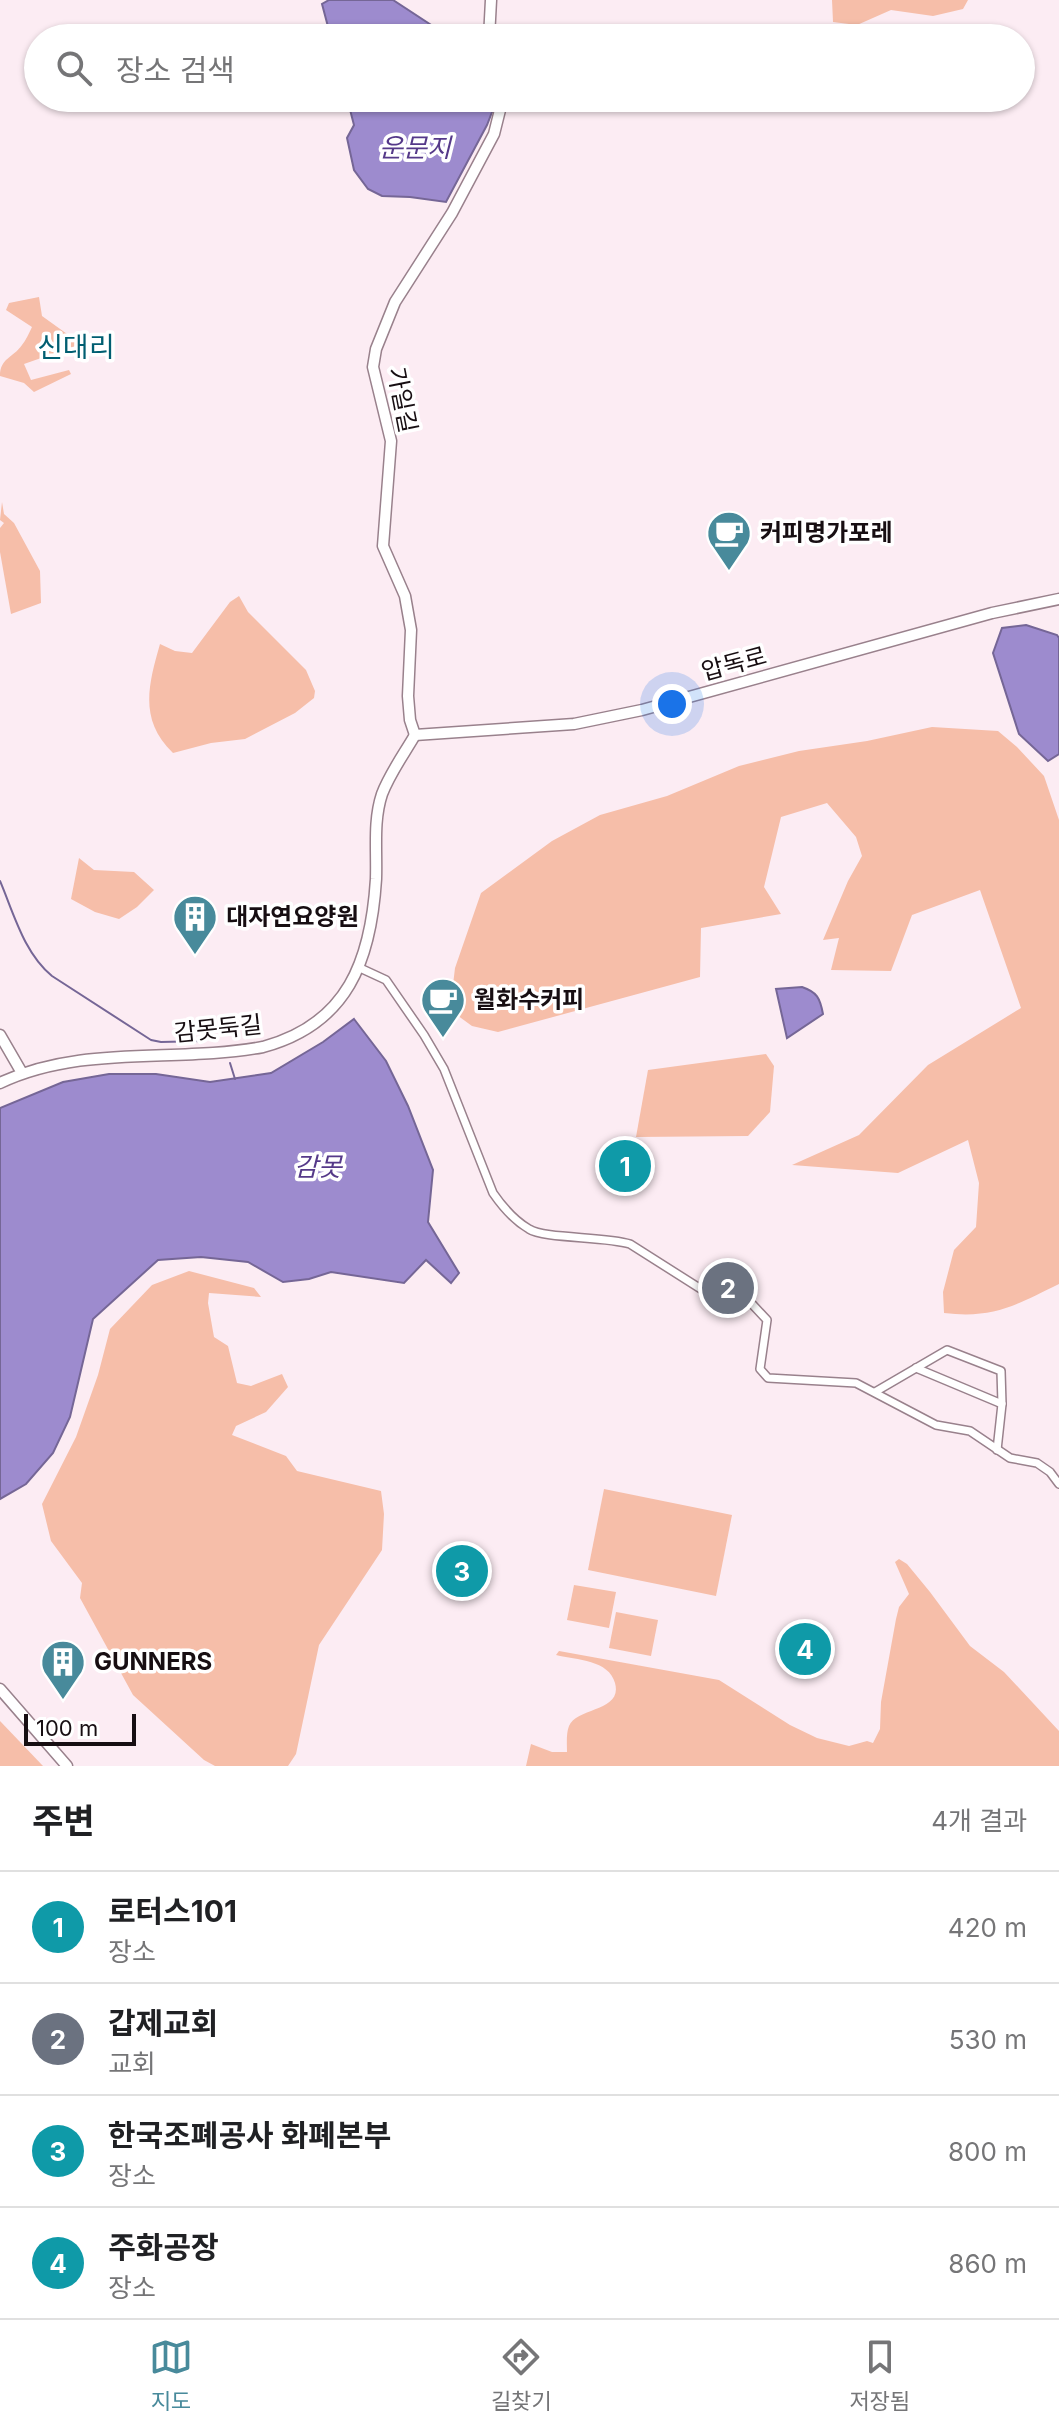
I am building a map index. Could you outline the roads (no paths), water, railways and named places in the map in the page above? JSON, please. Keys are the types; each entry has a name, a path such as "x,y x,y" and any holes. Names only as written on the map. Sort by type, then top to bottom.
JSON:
{"street":[{"path":"490,24 491,0"},
{"name":"가일길","path":"415,735 408,696 411,630 405,596 383,546 391,441 373,367 376,349 395,302 459,200 494,134 500,112"},
{"name":"압독로","path":"415,735 574,724 642,710 992,613 1059,599"},
{"name":"감못둑길","path":"0,1083 22,1073 66,1061 258,1048 287,1040 320,1019 343,994 360,968 370,926 376,826 382,794 415,735"},
{"path":"360,968 386,980 424,1035 444,1069 493,1193 530,1230 622,1242 723,1303 752,1304 767,1320 760,1369 768,1378 856,1383 936,1425 970,1431 1010,1458 1037,1463 1050,1472 1059,1484"},
{"path":"0,1035 22,1073"},
{"path":"875,1392 947,1350 1001,1371 1002,1404 997,1450"},
{"path":"916,1368 1002,1404"},
{"path":"0,1689 67,1766"}],"water":[{"path":"329,0 393,0 430,24 327,24 322,4"},
{"name":"운문지","path":"351,112 492,112 446,202 382,196 368,189 354,170 347,138 354,125"},
{"path":"1026,625 1059,638 1059,754 1048,761 1019,734 993,653 1002,628"},
{"path":"802,987 817,996 823,1014 787,1038 776,989"},
{"name":"감못","path":"354,1019 386,1061 408,1106 433,1170 428,1222 459,1273 451,1283 426,1260 404,1283 331,1272 283,1282 248,1262 201,1257 158,1260 93,1319 70,1417 53,1453 26,1484 0,1499 0,1108 63,1082 109,1074 156,1074 210,1082 271,1073"}],"waterway":[{"path":"0,881 27,945 52,976 151,1040 205,1041"},
{"path":"230,1063 235,1079"}],"place":[{"name":"커피명가포레","path":"729,572"},
{"name":"대자연요양원","path":"195,956"},
{"name":"월화수커피","path":"443,1039"},
{"name":"로터스101","path":"625,1166"},
{"name":"갑제교회","path":"728,1288"},
{"name":"한국조폐공사 화폐본부","path":"462,1571"},
{"name":"주화공장","path":"805,1649"},
{"name":"GUNNERS","path":"63,1701"}],"district":[{"name":"신대리","path":"76,347"}]}
